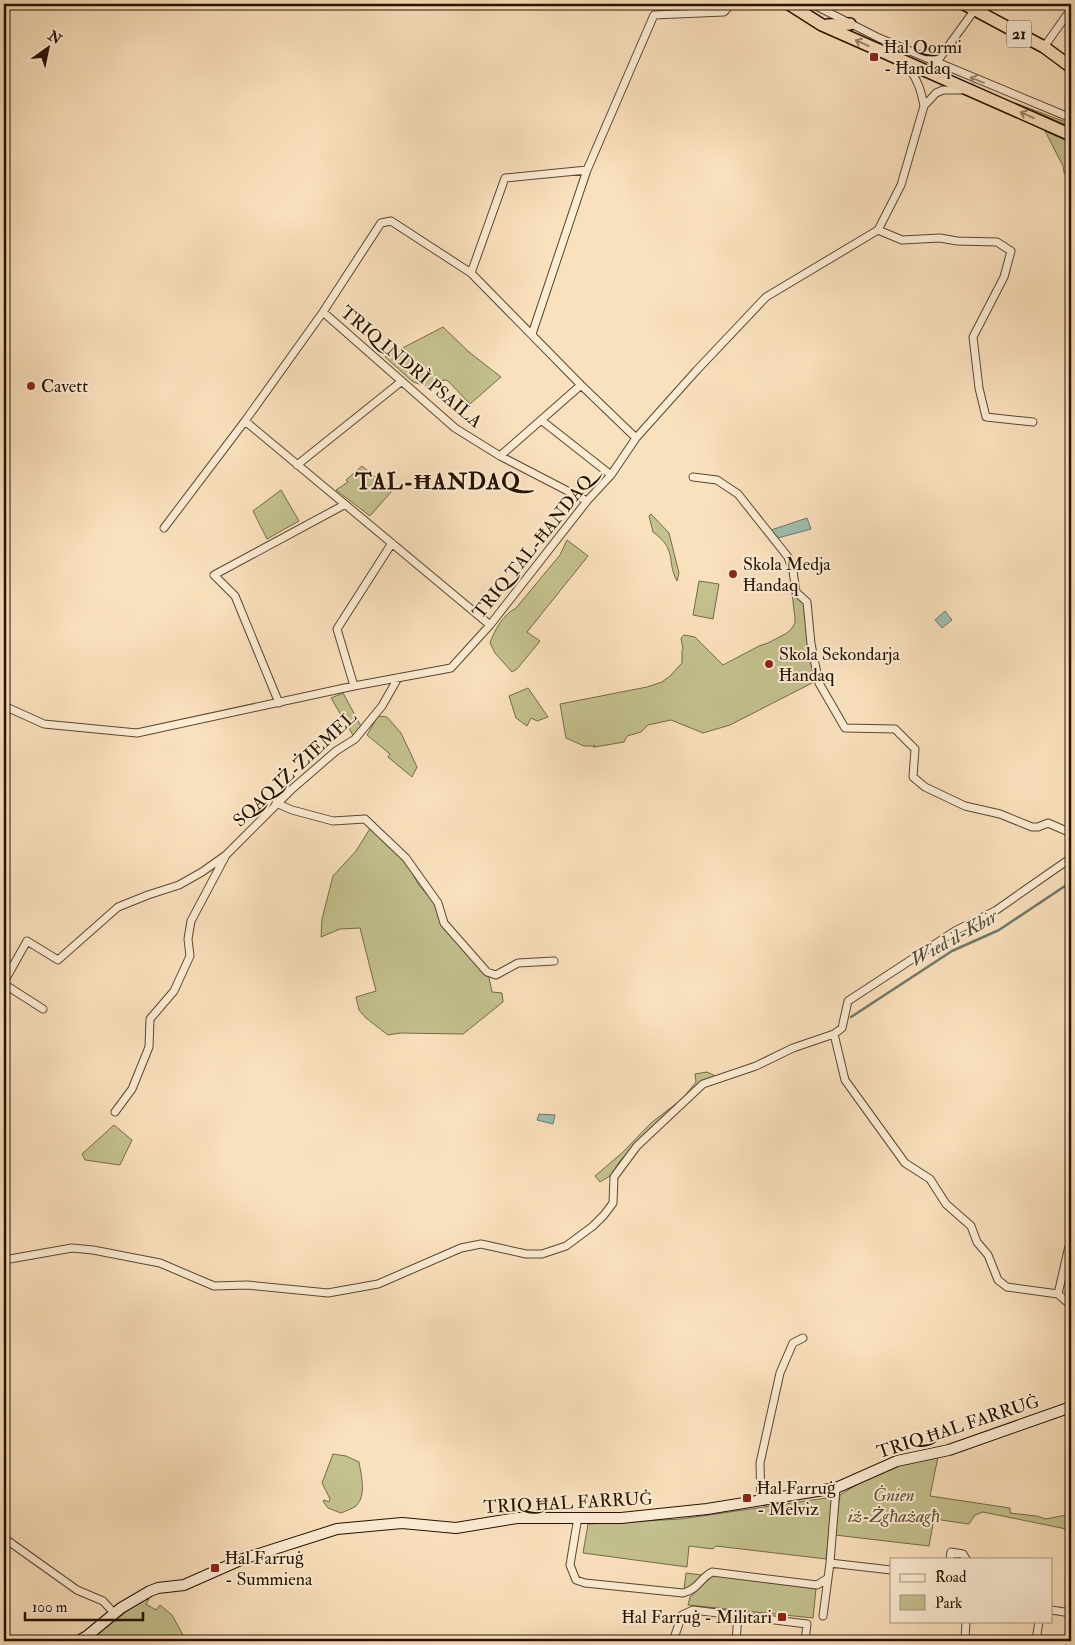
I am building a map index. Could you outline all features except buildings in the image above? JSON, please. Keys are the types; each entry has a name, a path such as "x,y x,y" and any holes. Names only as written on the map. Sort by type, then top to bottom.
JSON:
{"highway":[{"path":"788,4 822,25 1071,135"},
{"name":"21","path":"972,6 1044,47 1071,67"},
{"path":"822,25 850,24"}],"main road":[{"name":"TRIQ ĦAL FARRUĠ","path":"78,1641 87,1636 114,1613 150,1591 158,1588 184,1585 242,1559 337,1529 402,1523 456,1528 517,1518 638,1517 707,1509 836,1488 897,1461 949,1450 1071,1407"}],"street":[{"path":"532,334 588,170 654,15 724,12 731,4"},
{"path":"812,4 850,24 936,63 1071,118"},
{"path":"936,63 972,6"},
{"path":"1044,47 1071,9"},
{"path":"901,60 912,72 918,83 924,106"},
{"path":"974,92 952,89 943,90 936,93 924,106 902,185 878,230 902,240 940,238 957,242 997,242 1011,251 1004,277 973,337 979,388 986,417 1032,422"},
{"path":"471,273 505,178 588,170"},
{"path":"164,528 245,421 382,223 391,221 471,273 636,438"},
{"name":"TRIQ TAL-ĦANDAQ","path":"4,706 44,724 137,733 354,686 452,668 490,625 586,501 611,475 636,438 696,370 766,297 878,230"},
{"name":"TRIQ INDRÌ PSAILA","path":"322,312 455,428 500,456 586,501"},
{"path":"297,465 402,381"},
{"path":"500,456 581,384"},
{"path":"540,420 611,475"},
{"path":"245,421 490,625"},
{"path":"693,477 716,480 738,494 788,557 793,571 796,592 807,602 811,644 820,683 844,728 894,730 916,749 913,777 926,787 965,806 1000,814 1032,827 1048,823 1071,833"},
{"path":"279,703 235,596 214,575 344,505"},
{"path":"354,686 337,629 392,543"},
{"name":"SQAQ IŻ-ŻIEMEL","path":"226,855 276,803 336,750 355,739 382,706 398,678"},
{"path":"276,803 292,810 333,821 365,819 406,858 438,903 444,923 487,972 496,976 518,964 554,961"},
{"path":"43,1009 4,983 27,941 58,960 118,907 179,885 226,855"},
{"path":"115,1112 132,1089 149,1047 150,1019 174,991 190,956 188,939 191,921 226,855"},
{"path":"4,1260 72,1248 93,1250 160,1263 214,1286 247,1285 328,1293 378,1284 461,1248 481,1244 526,1254 542,1254 566,1246 593,1226 613,1203 614,1177 637,1146 703,1084 756,1066 793,1048 834,1034 842,1028 848,1001 954,931 995,911 1071,858"},
{"path":"834,1034 845,1080 905,1163 930,1178 946,1204 971,1226 977,1242 988,1255 998,1280 1007,1287 1058,1294 1066,1301 1071,1302"},
{"path":"1058,1294 1071,1244"},
{"path":"762,1500 760,1463 780,1373 793,1343 803,1338"},
{"path":"823,1616 830,1563 836,1488"},
{"path":"578,1518 570,1565 576,1580 585,1583 683,1593 694,1590 706,1575 712,1572 817,1585 828,1578"},
{"path":"4,1538 76,1590 103,1601 114,1613"},
{"path":"950,1558 951,1552 963,1554 965,1558"},
{"path":"830,1563 890,1570"},
{"path":"673,1641 682,1616 693,1610 807,1624 805,1641"},
{"path":"1052,1610 1071,1613"},
{"path":"736,1641 738,1615"},
{"path":"965,1641 966,1622"},
{"path":"1036,1641 1039,1622"}],"green space":[{"path":"1015,103 1071,124 1071,127"},
{"path":"1045,131 1071,143 1071,175 1064,173 1063,166"},
{"path":"443,327 469,352 501,377 470,404 447,380 437,381 429,387 413,382 385,357"},
{"path":"362,466 392,491 370,516 336,490 348,482 346,480"},
{"path":"281,490 299,521 267,539 253,511"},
{"path":"651,514 669,533 679,573 677,581 669,550 661,538 653,532 649,516"},
{"path":"567,540 588,556 527,632 540,641 517,669 512,672 495,653 490,643 492,638 503,618 516,608 560,555"},
{"path":"699,581 719,584 713,619 693,615"},
{"name":"Skola Sekondarja Ħandaq","path":"792,593 806,604 806,624 814,682 730,725 703,733 671,720 648,725 641,732 627,736 624,742 595,747 584,746 566,738 560,704 647,687 662,682 682,663 683,649 681,638 684,635 695,637 723,665 787,633 792,628 795,618"},
{"path":"528,688 548,717 537,721 531,718 527,726 516,718 509,696"},
{"path":"343,693 362,728 354,737 331,698"},
{"path":"378,716 387,717 401,733 417,767 412,777 388,757 390,754 367,735"},
{"path":"371,827 409,867 418,884 435,904 441,924 489,978 492,992 502,993 503,1002 463,1034 400,1033 388,1035 359,1010 356,997 376,991 360,928 340,929 321,937 322,919 333,876 356,851"},
{"path":"707,1072 720,1078 703,1080 693,1093 647,1131 620,1161 610,1176 600,1182 595,1176 623,1152 651,1123 682,1099 696,1082 695,1074"},
{"path":"114,1125 132,1140 120,1165 85,1160 82,1154"},
{"path":"333,1454 346,1456 359,1462 362,1479 361,1496 356,1506 341,1513 328,1508 323,1501 329,1502 330,1499 322,1483"},
{"name":"Ġnien iż-Żgħażagħ","path":"938,1457 930,1496 1010,1508 1010,1513 1046,1519 1071,1514 1071,1530 983,1512 975,1515 969,1524 934,1519 929,1546 835,1535 840,1495 869,1477 902,1464"},
{"path":"833,1497 826,1559 716,1546 713,1549 689,1546 687,1567 583,1553 588,1524 681,1519"},
{"path":"686,1573 702,1575 696,1585 684,1590"},
{"path":"713,1575 816,1589 813,1618 688,1605 690,1597 701,1587 707,1578"},
{"path":"149,1599 146,1604 156,1610 160,1605 172,1615 184,1637 181,1641 89,1641 140,1601"}],"shaded area":[{"path":"807,518 811,529 778,538 771,530"},
{"path":"945,611 952,620 942,628 935,620"},
{"path":"539,1114 555,1115 553,1124 537,1120"}],"waterway":[{"name":"Wied il-Kbir","path":"851,1017 952,951 999,930 1071,882"}],"place":[{"name":"Ħal Qormi - Ħandaq","path":"874,57"},
{"name":"Cavett","path":"31,386"},
{"name":"Skola Medja Ħandaq","path":"733,574"},
{"name":"Skola Sekondarja Ħandaq","path":"769,664"},
{"name":"Ħal Farruġ - Melviz","path":"747,1498"},
{"name":"Ħal Farruġ - Summiena","path":"215,1568"},
{"name":"Ħal Farruġ - Militari","path":"782,1617"}],"district":[{"name":"TAL-ĦANDAQ","path":"438,482"}]}
